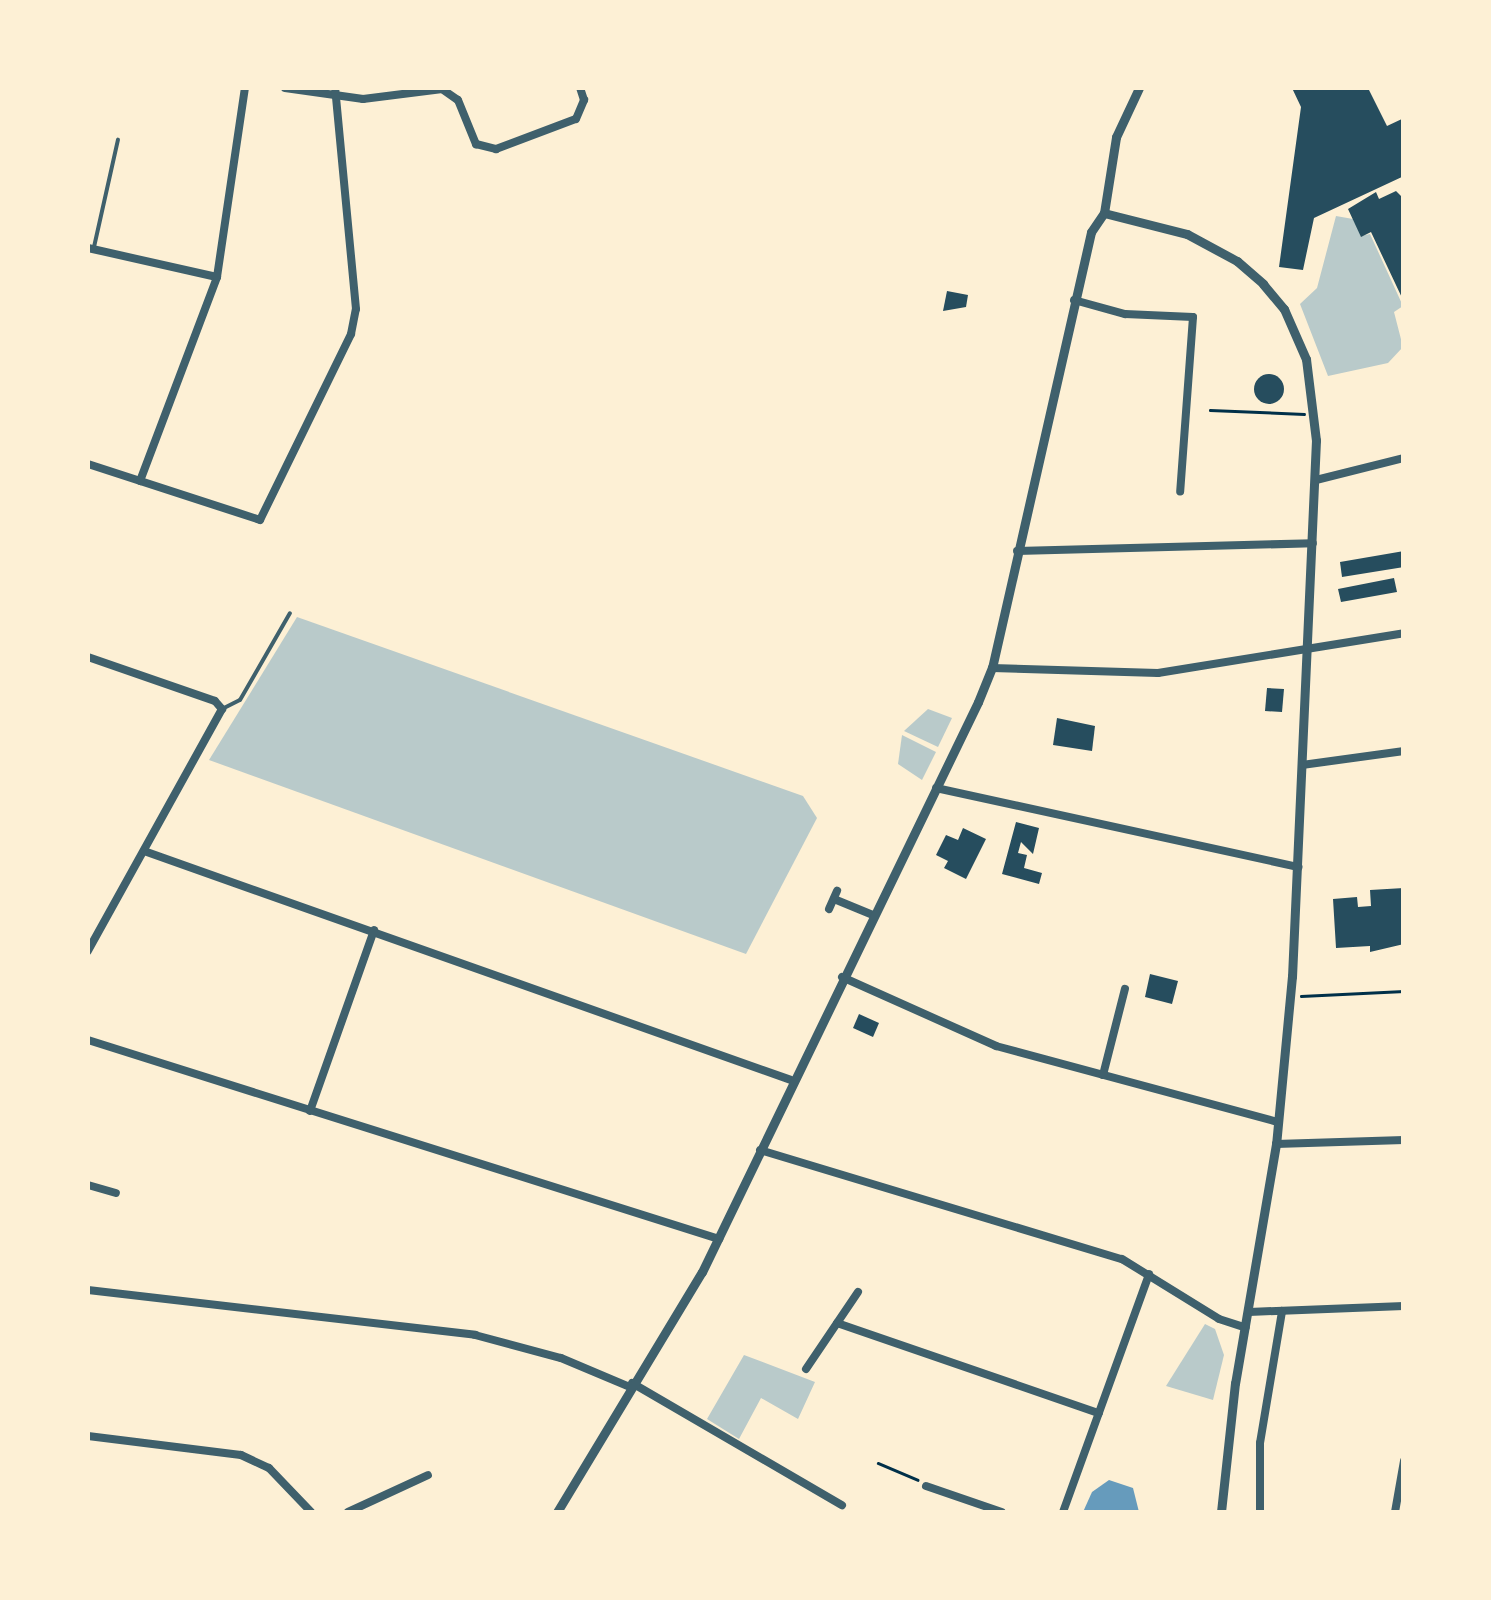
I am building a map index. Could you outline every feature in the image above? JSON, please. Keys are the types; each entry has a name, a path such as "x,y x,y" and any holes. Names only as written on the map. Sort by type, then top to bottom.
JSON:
{"street":[{"path":"140,481 217,277 245,88"},
{"path":"285,88 451,92 476,144 496,149 576,119 584,100 580,88"},
{"path":"558,1512 719,1239 791,1080 992,668 1015,551 1090,232 1104,213 1116,137 1139,88"},
{"path":"88,464 260,520 351,334 356,309 336,92"},
{"path":"1104,213 1186,234 1237,260 1263,284 1296,332 1313,414 1316,480 1290,997 1276,1144 1221,1512"},
{"path":"90,249 217,277"},
{"path":"1074,300 1124,314 1193,317 1180,492"},
{"path":"1316,480 1404,458"},
{"path":"1015,551 1313,542"},
{"path":"992,668 1158,673 1308,652 1404,633"},
{"path":"88,656 215,701 222,709 88,951"},
{"path":"1302,765 1404,751"},
{"path":"936,788 1298,868"},
{"path":"144,851 791,1080"},
{"path":"829,908 836,895 872,915"},
{"path":"88,922 100,928"},
{"path":"310,1110 374,930"},
{"path":"842,977 996,1046 1278,1122"},
{"path":"1103,1074 1125,989"},
{"path":"88,1041 719,1239"},
{"path":"1276,1144 1404,1140"},
{"path":"760,1150 1122,1259 1219,1320 1246,1328"},
{"path":"88,1185 116,1193"},
{"path":"1063,1512 1149,1274"},
{"path":"88,1290 476,1335 561,1358 631,1385 842,1505"},
{"path":"806,1368 858,1292"},
{"path":"1249,1312 1404,1306"},
{"path":"1260,1512 1260,1444 1282,1311"},
{"path":"837,1323 1098,1413"},
{"path":"88,1436 242,1455 269,1468 310,1512"},
{"path":"1395,1512 1404,1461"},
{"path":"348,1512 428,1475"},
{"path":"926,1486 1002,1512"}],"lane":[{"path":"90,249 118,140"},
{"path":"222,709 240,700 290,613"}],"path":[{"path":"1210,410 1313,414"},
{"path":"1290,997 1404,991"},
{"path":"878,1463 926,1486"}],"shaded area":[{"path":"1336,216 1353,219 1361,236 1370,234 1403,306 1394,312 1403,347 1388,363 1328,376 1300,304 1317,288"},
{"path":"297,617 803,796 817,818 746,954 209,760"},
{"path":"928,709 952,718 938,747 904,731"},
{"path":"902,735 936,752 922,780 898,764"},
{"path":"1205,1324 1215,1329 1224,1355 1213,1400 1166,1386"},
{"path":"744,1355 815,1382 798,1419 761,1398 739,1439 707,1419"}],"water":[{"path":"1109,1480 1133,1488 1139,1512 1083,1512 1092,1492"}],"building":[{"path":"1292,88 1368,88 1387,126 1404,118 1404,176 1314,218 1303,270 1279,267 1301,107"},
{"path":"1396,191 1404,199 1404,302 1371,232 1361,237 1348,209 1376,192 1379,199"},
{"path":"947,291 968,295 966,307 943,311"},
{"path":"1269,374 1283,383 1284,389 1275,403 1269,404 1255,395 1254,389 1263,375"},
{"path":"1404,551 1404,567 1342,577 1340,562"},
{"path":"1394,578 1397,592 1341,602 1338,589"},
{"path":"1267,688 1284,689 1282,712 1265,711"},
{"path":"1057,718 1095,726 1092,751 1053,745"},
{"path":"1016,822 1039,828 1033,854 1021,842 1018,853 1027,855 1024,868 1042,873 1039,884 1002,874"},
{"path":"963,828 986,839 966,879 944,868 948,861 936,855 946,835 958,840"},
{"path":"1404,888 1404,944 1370,952 1370,946 1336,948 1333,899 1357,897 1358,907 1371,906 1370,890"},
{"path":"1150,974 1178,981 1172,1004 1145,997"},
{"path":"859,1014 879,1023 873,1037 853,1028"}]}
